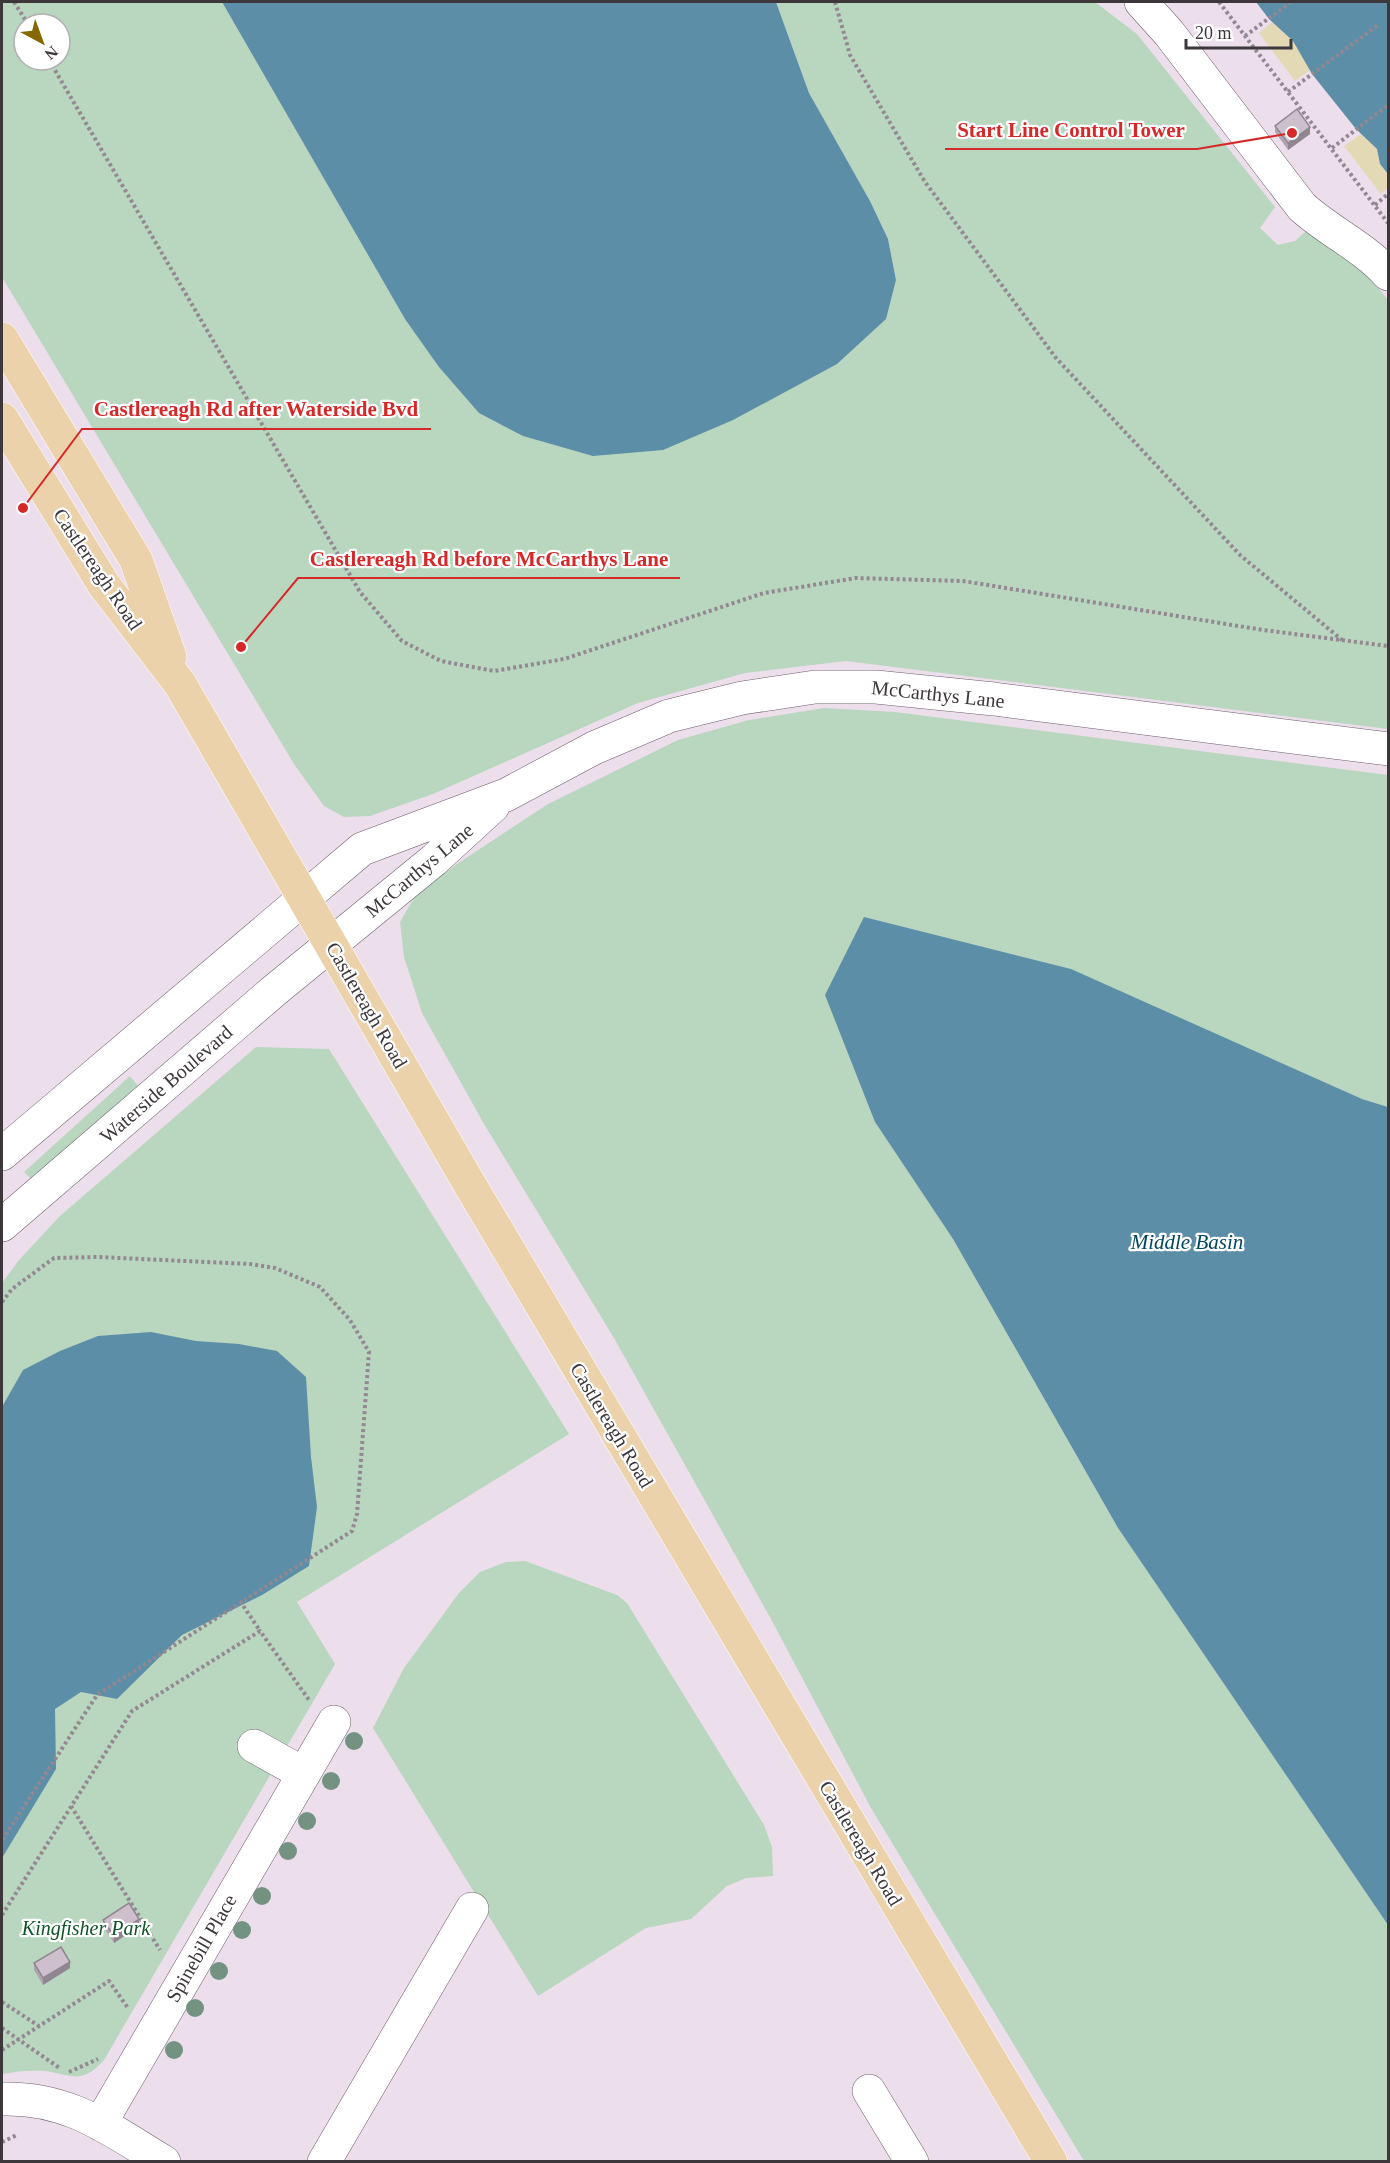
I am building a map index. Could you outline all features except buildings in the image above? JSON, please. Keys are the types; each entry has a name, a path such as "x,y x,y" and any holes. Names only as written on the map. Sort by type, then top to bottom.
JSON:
{"main road":[{"name":"Castlereagh Road","path":"2,339 136,560 180,684"},
{"name":"Castlereagh Road","path":"2,419 104,585 180,684 470,1185 1051,2162"}],"street":[{"path":"1141,2 1169,33 1302,207 1317,221 1361,250 1389,274"},
{"name":"McCarthys Lane","path":"304,897 362,849 506,795 594,748 669,717 742,698 815,687 876,687 982,698 1389,749"},
{"name":"McCarthys Lane","path":"332,944 434,860 506,795"},
{"path":"2,1154 304,897"},
{"name":"Waterside Boulevard","path":"2,1225 275,990 332,944"},
{"name":"Spinebill Place","path":"100,2124 334,1722"},
{"path":"254,1746 304,1774"},
{"path":"324,2162 472,1910"},
{"path":"869,2091 912,2162"},
{"path":"2,2099 27,2098 72,2109 164,2162"}],"path":[{"path":"835,2 850,55 925,182 1056,358 1240,555 1343,640"},
{"path":"1219,2 1389,223"},
{"path":"1245,36 1291,2"},
{"path":"1288,92 1378,25"},
{"path":"56,72 360,592 402,641 441,661 494,671 564,658 764,593 856,578 963,581 1263,630 1389,646"},
{"path":"1332,148 1389,105"},
{"path":"1375,205 1389,194"},
{"path":"2,1302 12,1289 54,1258 98,1257 250,1264 275,1268 320,1287 350,1320 369,1352 357,1514 352,1532 240,1601 97,1695 2,1840"},
{"path":"240,1601 314,1707 334,1722"},
{"path":"2,1915 132,1711 260,1631"},
{"path":"71,1806 160,1950"},
{"path":"2,2050 110,1981 128,2008"},
{"path":"2,2002 39,2026"},
{"path":"2,2028 67,2073 102,2057"}],"green space":[{"path":"2,2 222,2 405,319 885,319 896,280 888,239 870,201 809,93 776,2 1095,2 1137,34 1275,207 1260,228 1278,245 1295,241 1306,231 1367,274 1388,300 1388,729 846,661 745,673 638,703 433,794 370,816 344,817 324,806 294,764 2,277"},
{"path":"824,708 895,712 1388,775 1388,1107 1362,1099 875,1122 953,1239 1118,1528 1388,1925 1388,2161 1084,2161 871,1808 771,1619 614,1338 484,1124 422,1013 404,957 400,922 417,893 548,804 678,740 749,720"},
{"name":"Kingfisher Park","path":"256,1047 329,1049 569,1434 297,1602 335,1664 104,2060 83,2076 45,2071 3,2074 2,1283 19,1260 60,1216"},
{"path":"130,1076 138,1086 32,1180 24,1172"},
{"path":"525,1561 617,1595 627,1603 764,1825 772,1847 773,1876 746,1878 727,1886 691,1919 646,1928 538,1996 373,1728 404,1668 459,1593 480,1572 506,1562"}],"sand":[{"path":"1272,22 1293,41 1310,70 1295,81 1259,33"},
{"path":"1361,134 1377,149 1380,164 1388,174 1388,188 1381,194 1344,146"}],"water":[{"path":"222,2 776,2 809,93 870,201 888,239 896,280 886,319 837,364 733,420 663,450 593,456 523,436 479,413 439,367 405,319"},
{"path":"1256,2 1388,2 1388,174 1380,164 1377,149 1356,129 1312,74 1293,41 1269,19"},
{"name":"Middle Basin","path":"864,917 1071,969 1362,1099 1388,1107 1388,1925 1118,1528 953,1239 875,1122 825,995"},
{"path":"151,1332 196,1341 239,1344 277,1351 306,1377 317,1507 309,1566 262,1595 182,1635 117,1699 81,1692 55,1709 56,1769 2,1858 2,1407 23,1370 60,1351 98,1336"}],"place":[{"name":"Start Line Control Tower","path":"1292,133"},
{"name":"Castlereagh Rd after Waterside Bvd","path":"23,508"},
{"name":"Castlereagh Rd before McCarthys Lane","path":"241,647"}]}
